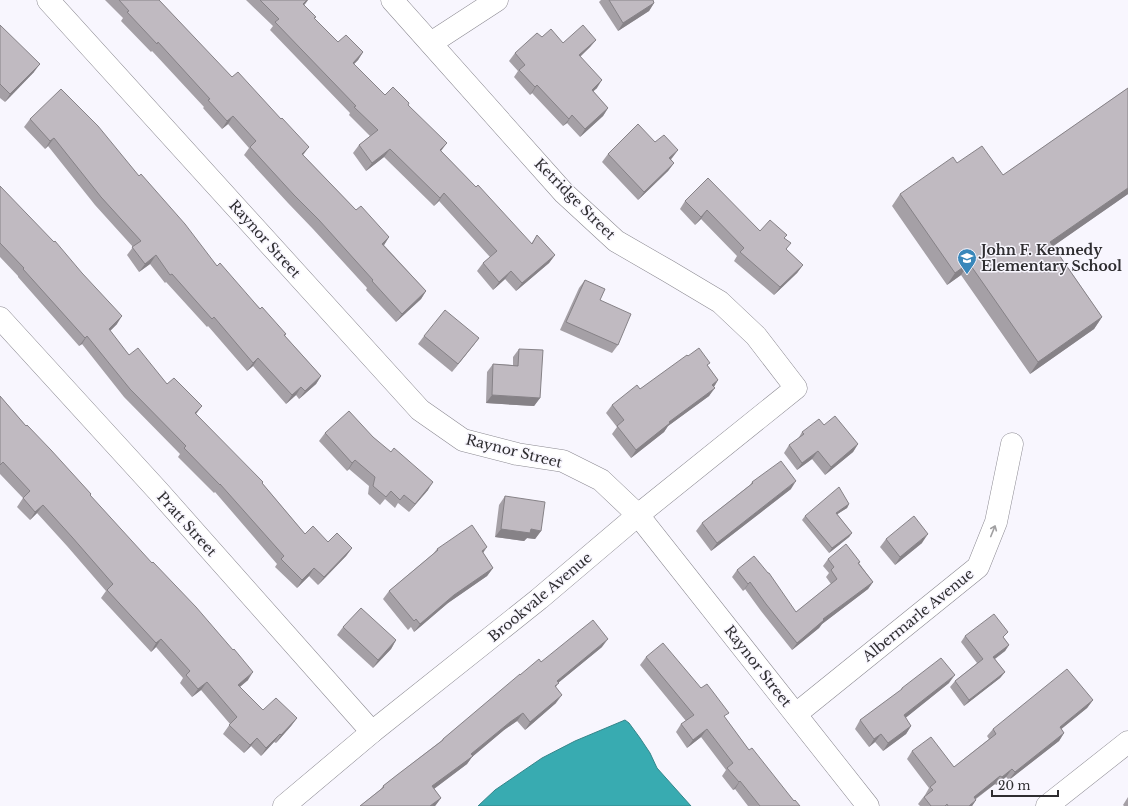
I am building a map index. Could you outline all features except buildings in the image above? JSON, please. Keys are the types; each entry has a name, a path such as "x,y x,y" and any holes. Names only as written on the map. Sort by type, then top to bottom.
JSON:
{"street":[{"name":"Raynor Street","path":"48,0 420,410 463,440 517,454 563,461 601,480 638,515 868,806"},
{"name":"Ketridge Street","path":"392,0 564,193 616,242 720,302 756,336 796,388"},
{"path":"431,43 497,0"},
{"name":"Pratt Street","path":"0,318 159,492 372,732"},
{"name":"Brookvale Avenue","path":"284,806 372,732 539,599 638,515 796,388"},
{"name":"Albermarle Avenue","path":"796,714 978,567 996,522 1012,444"},
{"path":"1047,806 1128,742"}],"water":[{"path":"625,720 629,723 650,753 657,768 691,806 478,806 495,790 542,758 575,741"}],"place":[{"name":"John F. Kennedy Elementary School","path":"967,275"}]}
